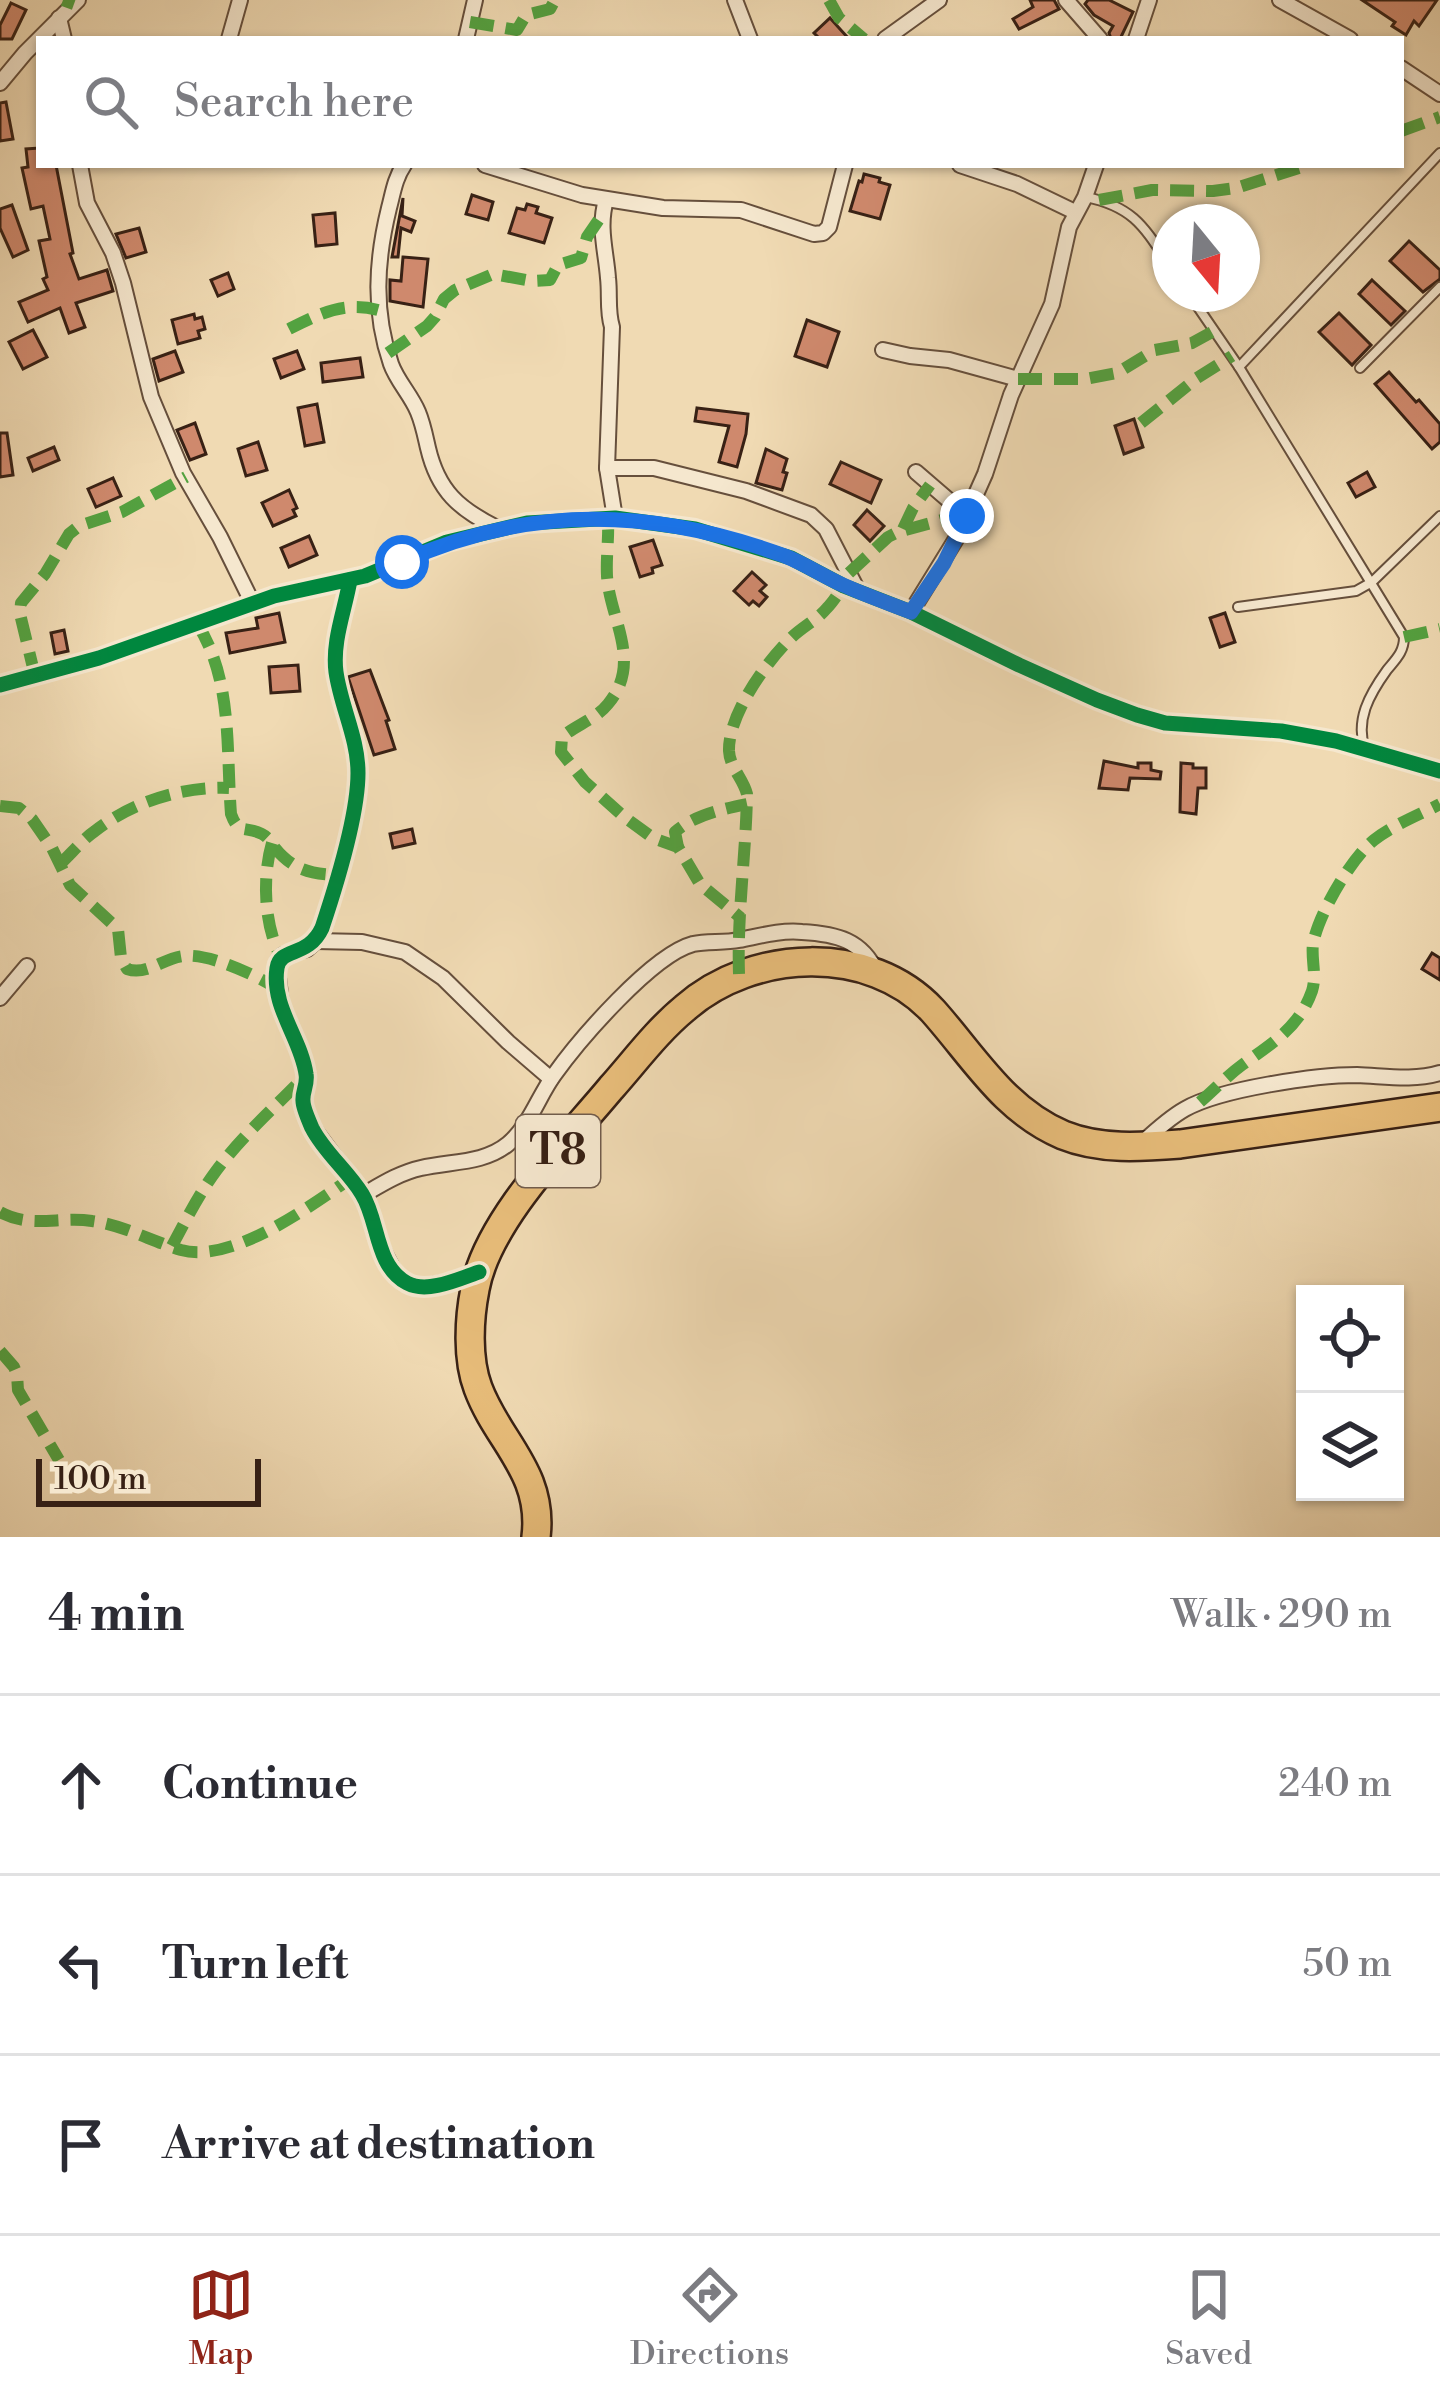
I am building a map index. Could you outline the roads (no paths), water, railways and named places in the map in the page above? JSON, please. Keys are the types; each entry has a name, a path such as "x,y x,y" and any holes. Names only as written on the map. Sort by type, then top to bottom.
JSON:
{"highway":[{"name":"T8","path":"536,1537 533,1486 478,1388 472,1362 478,1272 503,1225 544,1168 649,1044 686,1006 739,974 824,962 877,974 904,987 931,1009 1004,1096 1063,1135 1099,1145 1180,1144 1440,1107"}],"street":[{"path":"42,36 78,0"},
{"path":"230,36 240,0"},
{"path":"467,36 475,0"},
{"path":"734,0 749,36"},
{"path":"889,36 939,0"},
{"path":"1066,0 1097,36"},
{"path":"1137,36 1149,0"},
{"path":"1280,0 1344,36"},
{"path":"59,18 63,36"},
{"path":"0,82 36,43"},
{"path":"1404,70 1440,94"},
{"path":"81,168 87,203 123,283 151,398 183,473 253,604"},
{"path":"403,168 379,259 381,332 395,374 417,407 434,467 450,496 460,508 498,529"},
{"path":"494,168 606,200 663,208 741,210 823,233 829,227 844,168"},
{"path":"969,168 1017,184 1075,212"},
{"path":"911,612 944,563 967,516 1018,379 1052,304 1065,240 1095,168"},
{"path":"606,200 602,215 612,327 607,468 615,518"},
{"path":"884,350 949,360 1018,379"},
{"path":"607,468 654,468 746,491 811,515 826,530 858,591"},
{"path":"916,472 967,516"},
{"path":"0,685 99,658 274,596 350,580 447,542 527,524 615,518 695,529 791,558 1137,715 1165,723 1281,731 1336,741 1440,771"},
{"path":"350,580 335,656 355,743 356,791 330,905 316,941 278,960 277,984 287,1026 307,1075 303,1101 311,1126 363,1195 388,1262 409,1285 421,1287 478,1272"},
{"path":"363,1195 395,1176 486,1156 507,1144 536,1108 551,1079 610,1007 653,970 696,943 815,932 855,945 868,955 877,974"},
{"path":"316,941 362,942 405,952 443,978 551,1079"},
{"path":"0,998 27,966"},
{"path":"1138,1147 1190,1106 1252,1089 1354,1075 1425,1077 1440,1072"}],"lane":[{"path":"1239,367 1440,153"},
{"path":"1084,197 1128,212 1152,240"},
{"path":"1360,368 1440,286"},
{"path":"1201,312 1398,626 1405,645 1361,718 1365,750"},
{"path":"1238,607 1356,591 1372,582 1440,516"}]}
